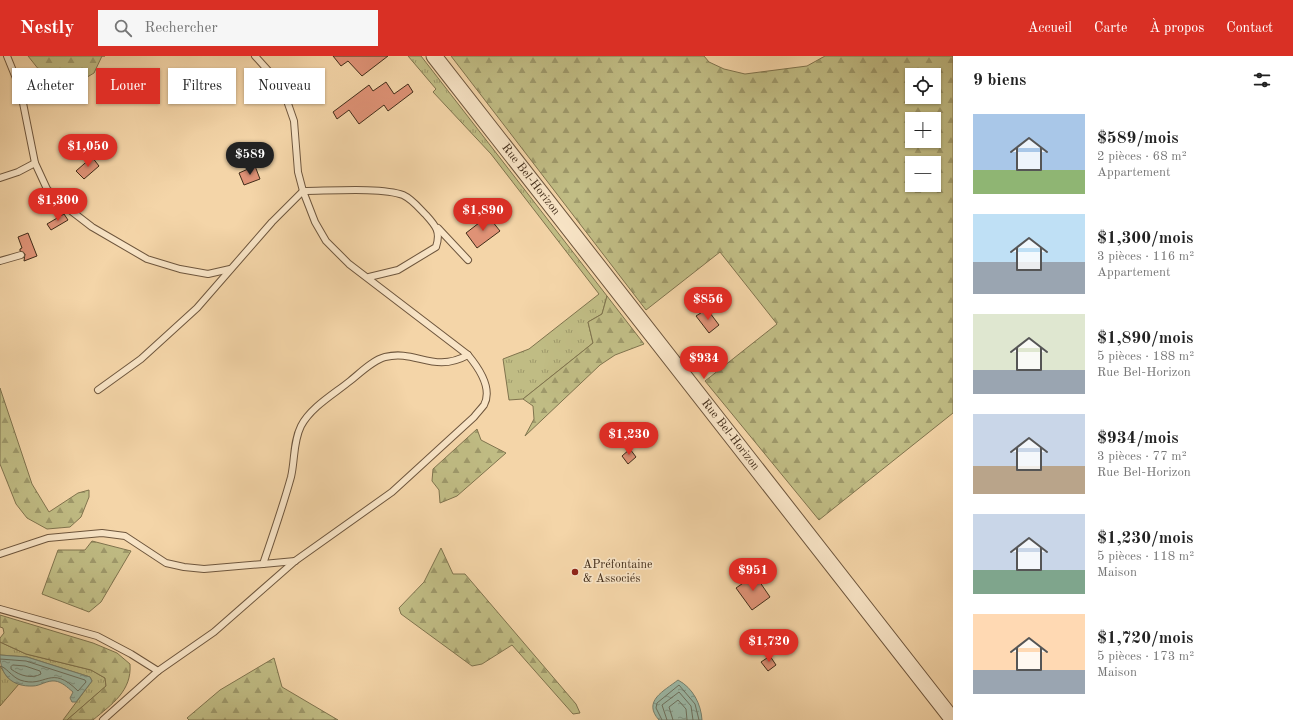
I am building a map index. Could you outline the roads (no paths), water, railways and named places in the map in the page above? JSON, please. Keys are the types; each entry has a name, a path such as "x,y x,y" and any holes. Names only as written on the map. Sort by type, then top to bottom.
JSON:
{"street":[{"name":"Rue Bel-Horizon","path":"434,56 953,720"}],"lane":[{"path":"7,56 20,88 35,163 47,189 57,200 92,227 147,259 180,269 208,274 230,269"},
{"path":"102,720 158,671 214,632 295,561 392,492 474,417 484,404 486,388 478,368 468,355 369,277 349,264 326,241 315,222 303,191 298,172 294,121 285,95 274,77 255,56"},
{"path":"0,178 18,172 35,163"},
{"path":"98,390 141,359 197,308 272,222 303,191 389,191 404,196 414,203 468,260"},
{"path":"369,277 398,270 436,247 439,237 437,227"},
{"path":"0,261 21,255"},
{"path":"263,564 291,474 295,444 301,426 309,415 366,368 384,357 401,355 442,364 452,363 468,355"},
{"path":"0,554 48,538 102,534 125,536 144,550 166,563 184,567 204,569 295,561"},
{"path":"0,609 97,636 131,654 158,671"}],"water":[{"path":"0,655 27,657 90,677 92,681 76,702 72,702 70,698 73,692 58,682 49,681 38,685 26,686 13,682 5,674 2,668"},
{"path":"678,680 688,687 698,702 702,720 659,720 654,713 653,707 657,697 661,692"}],"place":[{"name":"APréfontaine & Associés","path":"575,572"}]}
